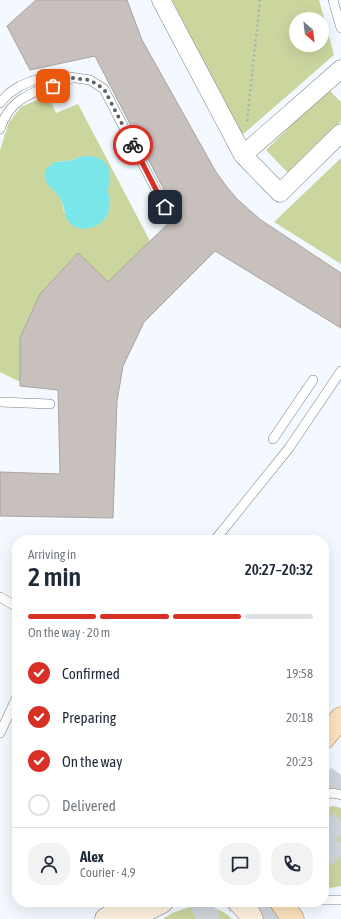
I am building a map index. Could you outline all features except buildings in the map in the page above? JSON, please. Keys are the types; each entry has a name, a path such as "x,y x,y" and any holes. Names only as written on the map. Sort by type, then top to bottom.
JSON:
{"main road":[{"path":"329,732 341,718"},
{"path":"106,919 126,907"},
{"path":"129,919 152,907"},
{"path":"244,907 252,919"}],"street":[{"path":"161,0 243,156 280,193 341,133"},
{"path":"243,156 341,69"}],"lane":[{"path":"334,0 341,28"},
{"path":"0,103 8,94 20,86 32,81 56,75 90,80 104,89 165,207"},
{"path":"0,129 8,110 16,102 37,90 53,86 72,78"},
{"path":"219,535 289,448 341,371"},
{"path":"273,439 313,380"},
{"path":"0,402 50,404"},
{"path":"0,597 12,604"},
{"path":"0,733 12,708"},
{"path":"329,793 341,795"},
{"path":"329,900 341,900"}],"path":[{"path":"246,124 260,0"}],"green space":[{"path":"172,0 319,0 322,12 289,12 289,52 329,52 329,37 334,55 241,136"},
{"path":"328,89 341,102 341,121 288,173 266,150"},
{"path":"48,95 56,113 78,104 150,241 108,282 78,253 40,294 20,338 20,382 0,372 0,150 9,122 21,107","holes":["84,156 110,178 108,186 109,208 106,217 64,212 60,197 49,186 55,162 68,161"]},
{"path":"341,158 341,264 274,222"},
{"path":"334,806 341,808 341,886 330,888 329,888 329,807"},
{"path":"190,907 212,908 223,912 232,919 163,919 172,913"}],"water":[{"path":"84,156 103,160 110,172 110,178 108,190 108,214 103,221 94,227 83,229 73,226 69,222 61,200 46,181 45,172 46,169 55,162 68,161"}],"tunnel":[{"path":"329,789 341,773"},
{"path":"329,830 341,822"},
{"path":"329,852 341,839"},
{"path":"196,919 217,907"},
{"path":"261,919 276,907"}],"way so far":[{"path":"53,86 72,78 90,80 104,89 133,145"}],"route":[{"path":"133,145 165,207"}]}
